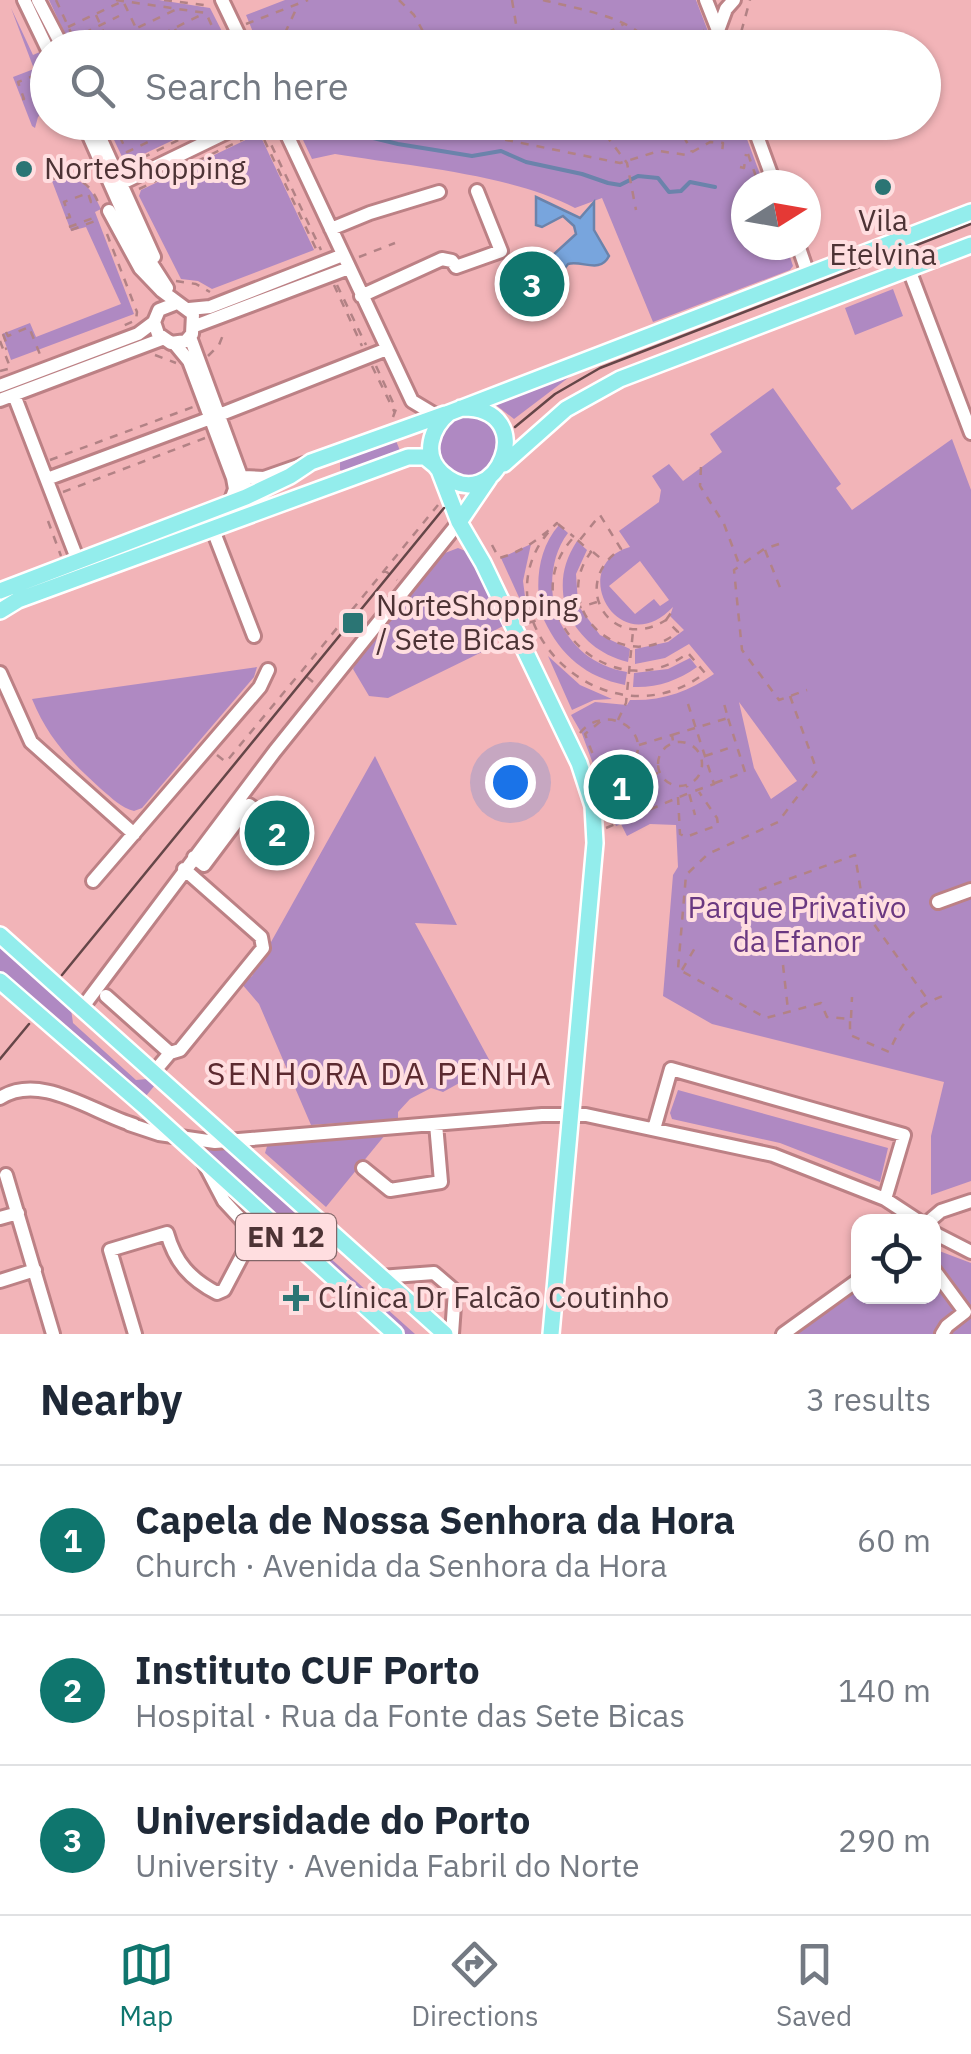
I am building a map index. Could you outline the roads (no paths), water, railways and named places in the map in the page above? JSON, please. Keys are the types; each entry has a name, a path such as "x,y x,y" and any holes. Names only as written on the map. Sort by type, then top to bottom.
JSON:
{"main road":[{"path":"551,1334 595,844 593,806 579,763 484,547 437,468 430,444 433,432 449,412 971,212"},
{"path":"0,608 413,456 425,457 456,482 467,484 493,474 566,409 620,378 971,244"},
{"path":"0,591 238,500 311,462 335,455 396,420 484,411 502,426 506,449 464,517"},
{"path":"335,455 332,472 346,482"},
{"name":"EN 12","path":"0,936 448,1334"},
{"name":"EN 12","path":"0,981 395,1334"},
{"path":"154,1116 162,1102 158,1075"}],"street":[{"path":"24,0 34,30"},
{"path":"38,0 54,30"},
{"path":"706,0 713,30"},
{"path":"713,30 734,0"},
{"path":"218,4 235,30"},
{"path":"92,140 133,234 172,286"},
{"path":"103,140 183,306 238,500"},
{"path":"128,188 227,140"},
{"path":"285,140 387,349 408,419 396,420"},
{"path":"759,140 770,170"},
{"path":"362,296 442,260 452,261 456,267 500,251 477,191"},
{"path":"331,229 370,212 440,192"},
{"path":"104,213 140,268 183,306"},
{"path":"803,260 808,274"},
{"path":"0,386 23,371 138,334 154,322 159,310 210,307 346,262"},
{"path":"78,561 46,479 7,398 168,342 346,262"},
{"path":"908,267 971,432"},
{"path":"131,561 146,548 238,509 242,476 189,360 168,342 154,322"},
{"path":"46,479 387,349"},
{"path":"406,404 449,412"},
{"path":"242,476 264,478 311,462"},
{"path":"82,1008 194,856 464,517"},
{"path":"213,530 254,636"},
{"path":"437,547 462,542 484,547"},
{"path":"93,881 264,682 268,670"},
{"path":"0,673 31,742 134,834"},
{"path":"194,856 204,865 250,805 256,810"},
{"path":"170,1052 180,1050 263,948 261,937 184,869"},
{"path":"938,902 971,890"},
{"path":"106,996 170,1052"},
{"path":"158,1075 170,1052"},
{"path":"654,1130 671,1069 904,1135 885,1198"},
{"path":"0,1098 20,1090 44,1091 129,1124 180,1138 228,1142 572,1114 773,1155 885,1198 908,1214"},
{"path":"129,1124 147,1124 154,1116"},
{"path":"364,1168 390,1190 441,1182 436,1124"},
{"path":"135,1334 110,1250 168,1234 177,1262 214,1292 224,1290 252,1238 249,1228 224,1201 202,1159"},
{"path":"6,1176 52,1334"},
{"path":"938,1214 971,1201"},
{"path":"0,1218 18,1213"},
{"path":"941,1237 971,1252"},
{"path":"0,1280 35,1270"},
{"path":"380,1277 434,1272 455,1292 448,1334"},
{"path":"941,1279 965,1312 942,1334"},
{"path":"782,1334 851,1285"}],"water":[{"path":"536,197 580,218 594,202 594,230 609,256 596,265 568,264 553,283 515,300 505,291 503,269 510,265 541,266 576,234 574,226 563,216 542,227 536,225"}],"waterway":[{"path":"382,140 472,156 501,151 526,162 620,185 638,176 658,178 669,192 681,191 690,182 715,187"}],"tram line":[{"path":"515,427 555,394 600,368 971,224"},
{"path":"62,975 444,508"},
{"path":"0,1059 29,1024"}],"place":[{"name":"NorteShopping","path":"24,169"},
{"name":"Vila Etelvina","path":"883,187"},
{"name":"Universidade do Porto","path":"532,284"},
{"name":"NorteShopping / Sete Bicas","path":"353,623"},
{"name":"Capela de Nossa Senhora da Hora","path":"621,787"},
{"name":"Instituto CUF Porto","path":"277,833"},
{"name":"Clínica Dr Falcão Coutinho","path":"296,1298"}],"district":[{"name":"SENHORA DA PENHA","path":"380,1074"}],"park label":[{"name":"Parque Privativo da Efanor","path":"797,925"}]}
